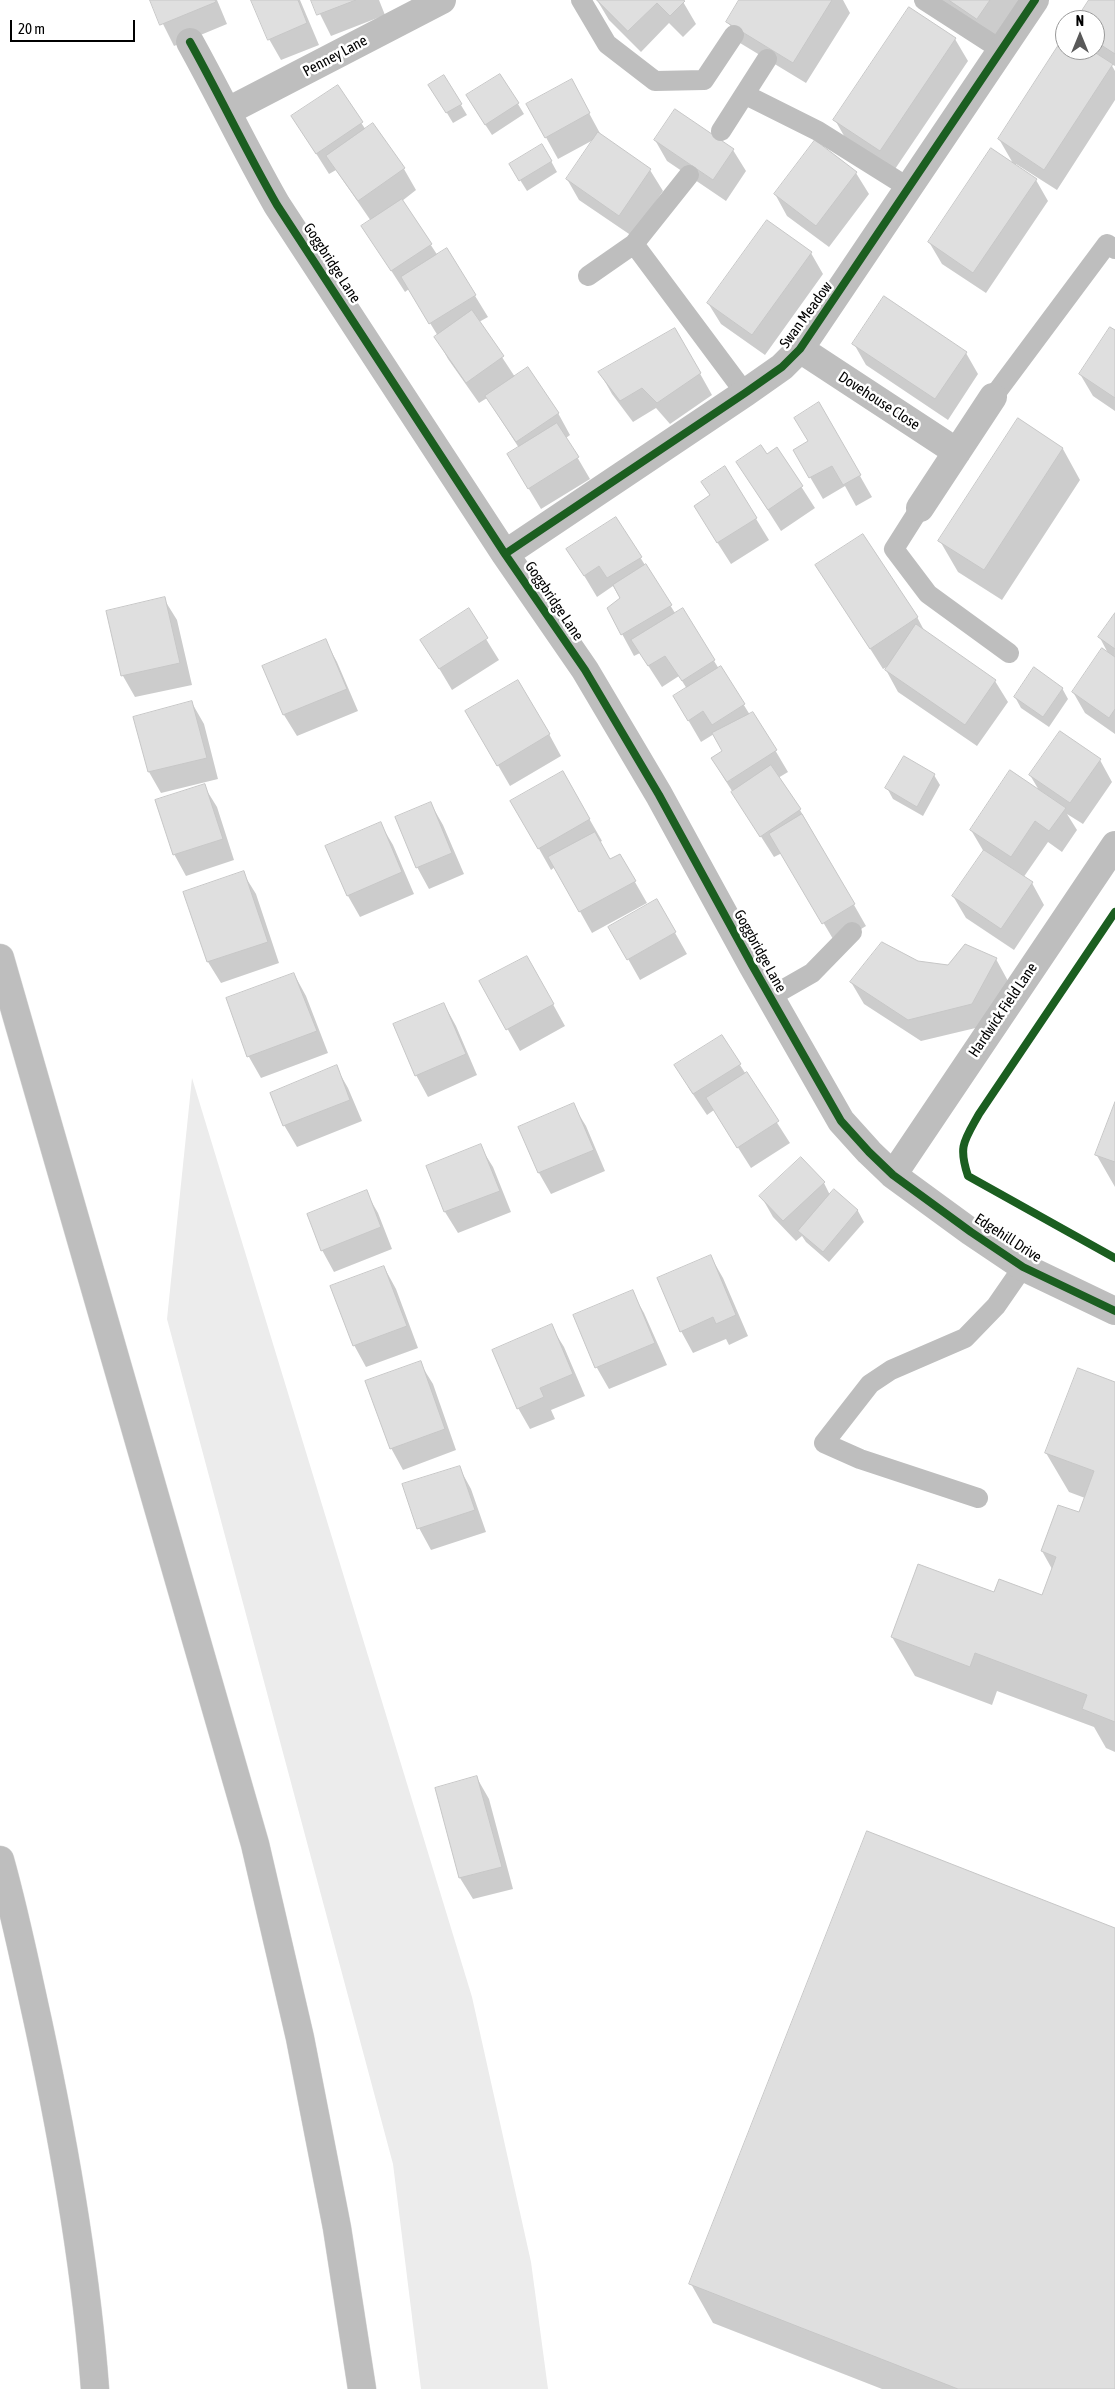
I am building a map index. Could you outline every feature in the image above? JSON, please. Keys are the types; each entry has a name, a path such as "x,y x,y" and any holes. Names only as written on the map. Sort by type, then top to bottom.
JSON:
{"main road":[{"name":"Penney Lane","path":"228,111 442,0"},
{"name":"Swan Meadow","path":"505,554 745,393 782,367 800,349 1000,49 1035,0"},
{"name":"Goggbridge Lane","path":"190,42 277,205 505,554 595,687 659,795 770,997 841,1121 893,1176"},
{"name":"Dovehouse Close","path":"800,349 957,452"},
{"path":"920,508 993,397"},
{"name":"Hardwick Field Lane","path":"893,1176 1115,845"},
{"path":"0,958 255,1844 302,2047 337,2228 362,2389"},
{"name":"Edgehill Drive","path":"893,1176 1023,1267 1115,1311"},
{"path":"0,1860 10,1895 55,2102 92,2344 95,2389"}],"lane":[{"path":"581,0 607,44 655,81 704,80 734,36"},
{"path":"924,0 1000,49"},
{"path":"721,132 767,59"},
{"path":"746,95 818,131 909,188"},
{"path":"588,276 634,244 689,175"},
{"path":"634,244 745,393"},
{"path":"993,397 1107,244 1115,249"},
{"path":"920,508 894,549 928,594 1009,654"},
{"path":"770,997 812,973 852,932"},
{"path":"978,1498 860,1459 824,1443 870,1384 891,1370 965,1338 996,1306 1023,1267"}],"shaded area":[{"path":"192,1078 472,1997 531,2262 548,2389 421,2389 393,2164 167,1319"}],"building":[{"path":"150,0 215,0 216,2 160,25"},
{"path":"251,0 298,0 307,23 268,40"},
{"path":"311,0 356,0 317,15"},
{"path":"597,0 685,1 670,16 657,3 628,31"},
{"path":"739,0 832,0 793,63 726,22"},
{"path":"949,0 990,0 977,19"},
{"path":"1089,0 1115,0 1115,54 1105,48 1105,10 1082,10"},
{"path":"909,7 956,38 880,151 833,120"},
{"path":"1055,51 1055,60 1105,59 1113,64 1044,170 998,139"},
{"path":"500,74 519,103 485,125 466,95"},
{"path":"444,75 462,104 446,113 428,85"},
{"path":"572,79 590,113 545,138 526,104"},
{"path":"338,85 363,122 316,154 291,116"},
{"path":"675,109 734,149 713,180 654,140"},
{"path":"373,123 405,168 358,201 326,156"},
{"path":"598,132 651,169 619,216 566,179"},
{"path":"815,140 857,172 816,226 774,194"},
{"path":"542,144 552,161 519,181 509,164"},
{"path":"991,148 1037,179 973,273 928,242"},
{"path":"402,199 432,244 391,271 361,226"},
{"path":"767,220 812,252 752,335 707,303"},
{"path":"447,248 476,295 429,324 401,277"},
{"path":"884,296 967,352 935,399 852,344"},
{"path":"472,310 504,356 466,383 434,337"},
{"path":"1110,327 1115,330 1115,398 1079,374"},
{"path":"675,328 701,373 657,403 642,388 620,401 598,372"},
{"path":"528,367 559,413 516,442 485,396"},
{"path":"819,402 861,475 843,485 832,466 809,478 793,450 808,441 794,418"},
{"path":"1018,418 1063,448 984,570 938,541"},
{"path":"557,423 579,457 528,489 507,454"},
{"path":"761,445 767,454 777,447 803,486 768,510 736,462"},
{"path":"725,466 757,518 717,543 694,506 710,495 701,482"},
{"path":"616,517 642,557 607,578 599,566 584,576 566,549"},
{"path":"863,534 918,617 870,649 815,565"},
{"path":"646,564 672,605 621,635 607,608 620,598 613,585"},
{"path":"165,597 180,663 121,676 106,611"},
{"path":"469,608 488,638 439,669 420,640"},
{"path":"683,608 715,660 682,681 665,656 648,666 631,640"},
{"path":"1115,613 1115,649 1098,637"},
{"path":"916,624 996,680 965,725 885,670"},
{"path":"326,639 347,689 283,715 262,666"},
{"path":"1102,648 1115,657 1115,709 1109,718 1072,692"},
{"path":"721,666 745,704 712,725 703,711 688,721 673,696"},
{"path":"1034,667 1063,688 1043,717 1014,697"},
{"path":"518,680 550,734 497,766 465,711"},
{"path":"192,701 207,758 148,772 133,717"},
{"path":"753,712 777,750 727,782 711,758 722,751 712,733"},
{"path":"1060,731 1101,759 1070,803 1029,775"},
{"path":"904,756 935,774 917,807 885,788"},
{"path":"771,765 801,809 760,837 731,792"},
{"path":"1010,770 1066,808 1049,831 1035,821 1011,857 970,830"},
{"path":"563,771 590,819 538,849 510,801"},
{"path":"205,784 223,839 173,855 155,800"},
{"path":"431,802 452,853 416,868 395,817"},
{"path":"802,814 855,904 822,924 769,834"},
{"path":"381,822 402,872 347,896 325,846"},
{"path":"595,832 610,859 620,854 636,881 579,912 548,857"},
{"path":"984,850 1033,882 1001,929 952,896"},
{"path":"244,871 268,942 207,962 183,892"},
{"path":"657,899 676,932 627,960 608,927"},
{"path":"882,942 918,961 948,965 965,944 997,958 972,1004 908,1020 850,982"},
{"path":"527,956 554,1004 506,1030 479,981"},
{"path":"294,973 317,1031 247,1057 226,998"},
{"path":"444,1003 466,1054 415,1076 393,1024"},
{"path":"722,1035 741,1064 693,1094 674,1065"},
{"path":"337,1065 350,1100 283,1126 270,1093"},
{"path":"747,1072 779,1121 737,1148 706,1098"},
{"path":"1115,1102 1115,1162 1095,1155"},
{"path":"574,1103 594,1150 538,1173 518,1127"},
{"path":"481,1144 500,1191 444,1212 426,1166"},
{"path":"801,1157 825,1182 783,1221 759,1196"},
{"path":"834,1189 858,1210 823,1252 798,1231"},
{"path":"367,1190 381,1227 321,1251 307,1214"},
{"path":"711,1255 736,1315 716,1324 713,1317 680,1332 657,1278"},
{"path":"384,1266 407,1326 353,1346 330,1286"},
{"path":"633,1290 655,1343 595,1368 573,1315"},
{"path":"552,1324 573,1374 540,1388 544,1397 517,1409 492,1350"},
{"path":"421,1361 445,1429 390,1449 365,1381"},
{"path":"1078,1368 1115,1382 1115,1722 1082,1709 1087,1695 975,1653 970,1667 891,1637 918,1564 994,1592 999,1579 1042,1595 1056,1557 1041,1551 1058,1505 1079,1512 1094,1471 1045,1453"},
{"path":"460,1466 475,1510 417,1529 402,1484"},
{"path":"477,1776 502,1867 459,1878 435,1788"},
{"path":"867,1831 1115,1928 1115,2389 958,2389 689,2284"}],"cycle path":[{"path":"505,554 745,393 782,367 800,349 1035,0"},
{"path":"190,42 277,205 505,554 585,670 659,795 752,965 841,1121 893,1175 971,1232 1023,1267 1115,1311"},
{"path":"1115,912 979,1114 966,1138 963,1150 968,1176 1115,1258"}]}
